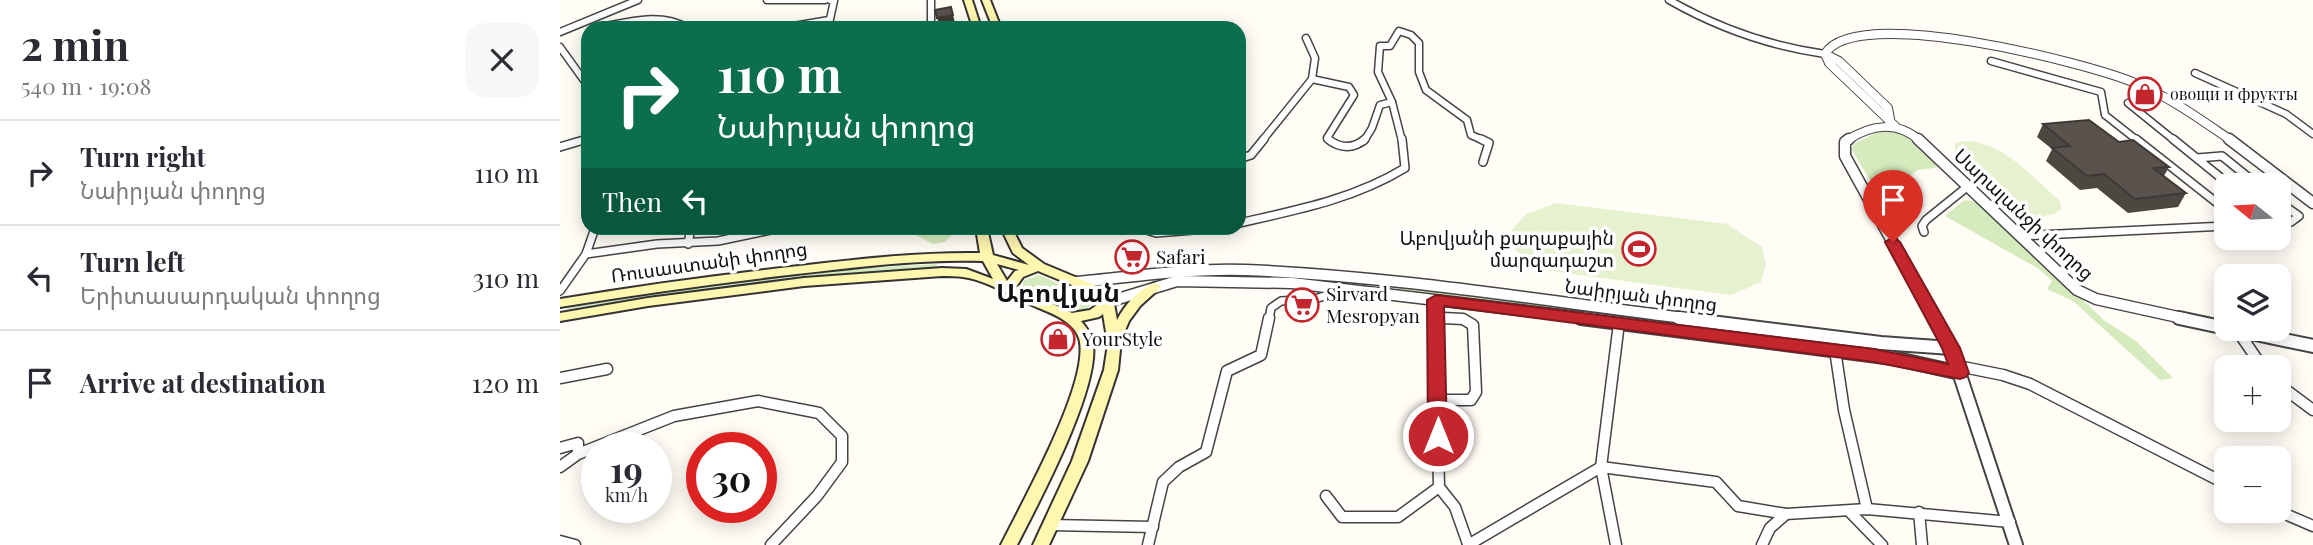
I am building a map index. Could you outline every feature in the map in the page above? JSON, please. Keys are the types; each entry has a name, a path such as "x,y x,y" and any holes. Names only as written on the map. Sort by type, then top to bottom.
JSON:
{"main road":[{"path":"968,0 975,21"},
{"path":"986,0 994,21"},
{"path":"982,235 987,257 1006,288 1019,274 1035,268"},
{"path":"1010,235 1017,250 1035,268 1100,292 1107,303 1115,344"},
{"name":"Ռուսաստանի փողոց","path":"560,303 675,284 814,266 948,256 987,257 1035,268"},
{"name":"Ռուսաստանի փողոց","path":"560,317 648,302 857,276 966,273 1071,318"},
{"path":"1041,545 1080,461 1111,370 1122,319 1133,304 1155,288"},
{"path":"1009,545 1049,466 1088,359 1086,337 1071,318 1094,314 1107,303"}],"street":[{"path":"587,21 638,0"},
{"path":"767,0 844,0"},
{"path":"823,21 829,20 830,0"},
{"path":"931,0 931,21"},
{"path":"1669,0 1706,20 1791,49 1825,54 1829,46 1847,39 1913,36 2005,45 2098,70 2141,86 2192,116 2313,203"},
{"path":"643,21 664,18 679,21"},
{"path":"560,32 581,23"},
{"path":"560,32 581,30"},
{"path":"1246,221 1307,207 1372,186 1405,168 1402,140 1392,102 1378,72 1380,46 1391,46 1399,30 1411,35 1419,43 1417,74 1423,87 1440,103 1466,120 1471,135 1489,143 1483,162"},
{"path":"1246,157 1251,155 1312,79 1317,54 1306,38"},
{"path":"560,47 581,76"},
{"name":"Սարալանջի փողոց","path":"1825,54 1828,62 1875,109 1892,123 1914,135 2070,284 2090,297 2214,325"},
{"path":"1991,61 2101,92 2105,115 2214,201"},
{"path":"2195,73 2286,114 2313,134"},
{"path":"1312,79 1349,87 1354,95 1327,138 1331,143 1350,148 1364,142 1373,129 1380,105 1392,102"},
{"path":"2128,103 2215,173"},
{"path":"1892,123 1876,126 1854,136 1845,142 1844,151 1951,348 2016,545"},
{"path":"560,146 581,141"},
{"path":"2197,158 2222,156 2243,173"},
{"path":"1924,232 1922,226 1926,219 1962,194 1967,187"},
{"path":"2291,210 2299,216 2291,222"},
{"path":"2019,236 2214,227"},
{"path":"560,291 586,254 593,235"},
{"path":"688,244 690,235"},
{"path":"586,254 752,235"},
{"name":"Նաիրյան փողոց","path":"1076,282 1244,270 1357,277 1881,343 1951,348"},
{"name":"Նաիրյան փողոց","path":"1107,303 1177,281 1351,288 1835,350 1959,369"},
{"path":"1148,545 1163,482 1179,467 1206,452 1227,371 1261,355 1271,308 1287,299 1314,299 1351,288"},
{"path":"1436,300 1439,487 1455,507 1468,545 1601,467 1716,482 1738,506 1786,514 1867,509 2010,522"},
{"path":"1436,317 1463,319 1473,325 1476,392 1471,400 1438,400"},
{"path":"1616,545 1601,467 1619,323"},
{"path":"2290,341 2313,346"},
{"path":"1835,350 1839,395 1847,416 1867,509"},
{"path":"560,378 607,369"},
{"path":"1959,369 2003,375 2030,384 2214,478"},
{"path":"2291,394 2313,410"},
{"path":"560,467 578,454 674,416 758,401 819,413 842,436 842,462 817,496 771,545"},
{"path":"560,448 578,443 578,454"},
{"path":"1326,496 1342,517 1398,517 1439,487"},
{"path":"1849,511 1882,545"},
{"path":"1919,512 1922,545"},
{"path":"1762,545 1770,528 1786,514"},
{"path":"2291,517 2313,526"},
{"path":"1050,525 1153,527"},
{"path":"560,541 575,545"}],"green space":[{"path":"1883,129 1906,132 1941,167 1918,170 1879,196 1852,150 1854,144"},
{"path":"1977,142 2004,153 2061,202 2061,209 2048,216 2034,215 2004,200 1955,154 1955,143"},
{"path":"1964,200 1977,202 1986,209 2105,321 2136,341 2173,378 2160,380 2073,301 2047,289 2052,281 2039,269 1945,216"},
{"name":"Աբովյանի քաղաքային մարզադաշտ","path":"1556,203 1727,224 1762,247 1766,264 1761,282 1731,295 1542,270 1515,250 1512,230 1526,214"},
{"path":"916,235 952,235 945,242 933,244"},
{"path":"937,264 936,268 792,277 566,310 614,300 752,280"},
{"path":"1205,274 1285,276 1360,282 1893,350 1894,353 1361,284"},
{"path":"1039,275 1093,299 1094,302 1088,308 1077,311 1022,287 1024,280"}],"building":[{"path":"951,7 953,15 937,18 935,10"},
{"path":"2089,120 2119,142 2133,140 2169,167 2153,168 2186,193 2135,199 2104,174 2087,176 2052,148 2070,146 2043,124"}],"place":[{"name":"овощи и фрукты","path":"2145,94"},
{"name":"Աբովյանի քաղաքային մարզադաշտ","path":"1639,249"},
{"name":"Safari","path":"1132,257"},
{"name":"Sirvard Mesropyan","path":"1302,305"},
{"name":"YourStyle","path":"1058,339"}],"district":[{"name":"Աբովյան","path":"1058,293"}],"route":[{"path":"1438,436 1436,300 1874,355 1960,373 1951,348 1893,242"}]}
